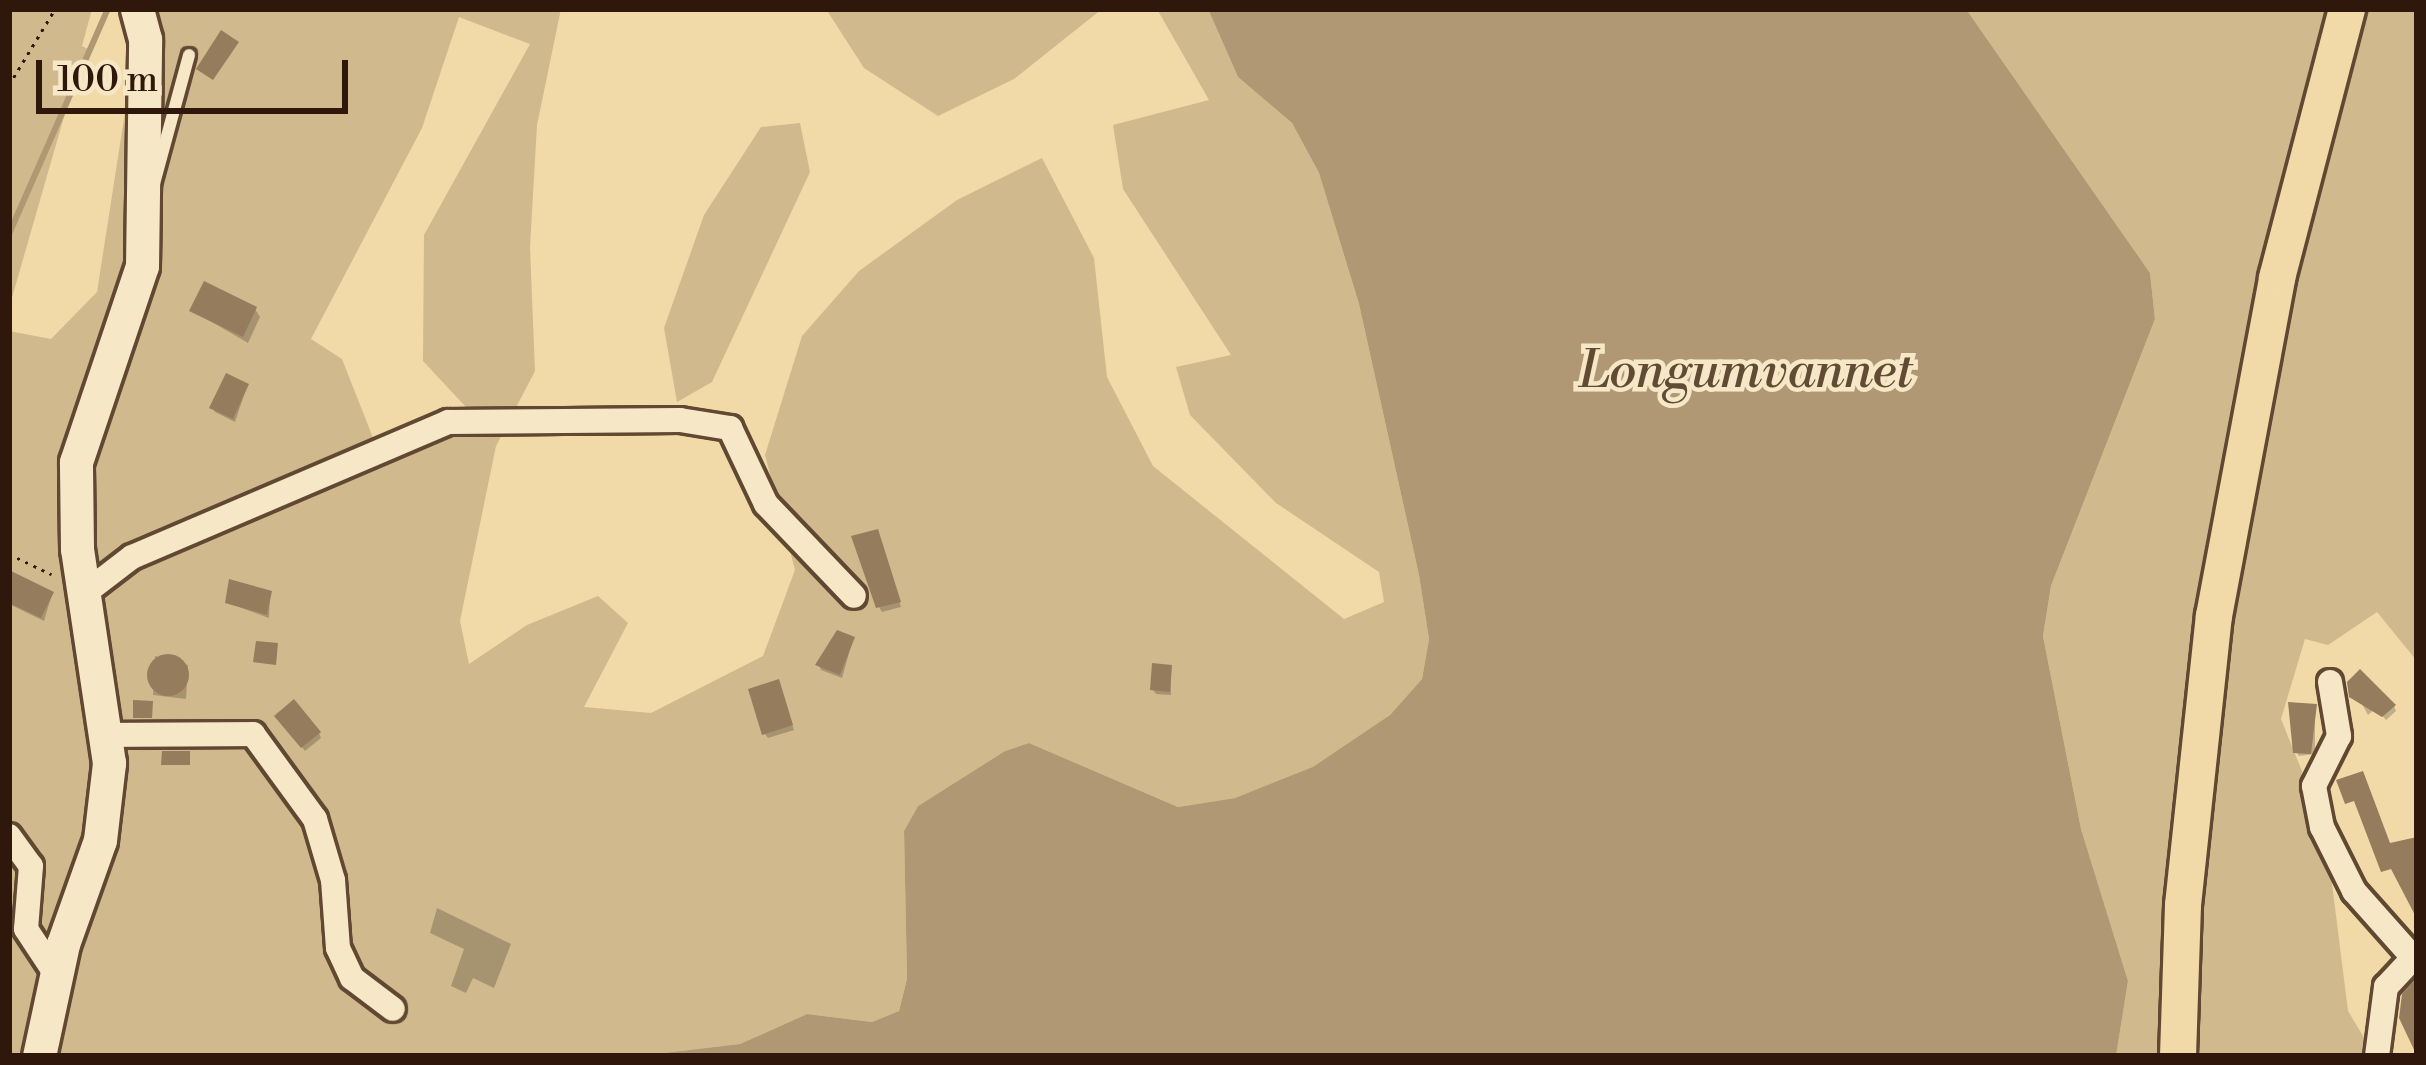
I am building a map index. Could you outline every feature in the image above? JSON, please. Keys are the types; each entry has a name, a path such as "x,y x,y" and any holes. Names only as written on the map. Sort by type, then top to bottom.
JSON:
{"main road":[{"path":"39,1056 55,973 100,840 108,735 86,592 76,462 134,308 146,200 145,39 137,9"},
{"path":"2164,1056 2169,904 2200,614 2264,275 2333,9"},
{"path":"2178,1056 2182,904 2217,595 2277,278 2348,9"}],"street":[{"path":"86,592 132,557 448,422 680,420 730,428 766,504 854,596"},
{"path":"2330,682 2339,736 2314,785 2323,832 2354,891 2415,960 2386,987 2377,1056"},
{"path":"108,735 253,734 315,819 333,880 338,948 352,978 393,1009"},
{"path":"9,836 31,866 26,929 55,973"}],"lane":[{"path":"146,200 159,188 189,55"}],"path":[{"path":"9,85 56,9"},
{"path":"9,554 86,592"}],"shaded area":[{"path":"9,9 92,9 82,46 92,51 70,96 9,308"},
{"path":"150,9 561,9 537,125 530,247 535,371 496,446 460,621 469,664 527,625 598,596 628,623 584,707 651,713 763,656 795,570 765,455 802,336 859,271 957,200 1042,158 1094,258 1107,377 1153,466 1344,619 1384,602 1379,572 1276,503 1190,415 1176,367 1231,355 1123,189 1113,125 1209,100 1157,9 1208,9 1238,77 1292,123 1319,173 1359,304 1419,575 1429,639 1422,679 1390,715 1313,768 1235,798 1178,807 1029,743 1005,751 918,806 904,831 907,979 899,1011 872,1022 807,1014 740,1044 638,1056 9,1056 9,331 51,339 97,292 135,48","holes":["459,17 530,44 424,235 423,361 478,420 377,448 342,359 311,339 422,128"]},
{"path":"826,9 1102,9 1014,79 938,116 864,68"},
{"path":"1966,9 2417,9 2417,661 2377,612 2328,645 2305,639 2281,719 2325,828 2348,1011 2375,1056 2116,1056 2128,981 2081,829 2043,636 2051,586 2155,319 2150,273"},
{"path":"800,123 810,172 712,382 677,402 664,328 704,215 761,127"}],"water":[{"name":"Longumvannet","path":"1208,9 1966,9 2150,273 2155,319 2051,586 2043,636 2081,829 2128,981 2116,1056 638,1056 740,1044 807,1014 872,1022 899,1011 907,979 904,831 918,806 1005,751 1029,743 1178,807 1235,798 1313,767 1390,715 1422,679 1429,639 1419,575 1359,304 1319,173 1292,123 1238,77"}],"building":[{"path":"221,30 239,42 213,80 196,69"},
{"path":"204,281 257,307 243,337 189,311"},
{"path":"226,373 249,384 233,419 209,408"},
{"path":"878,529 901,602 876,608 851,536"},
{"path":"9,570 54,592 41,618 9,603"},
{"path":"229,579 272,591 267,615 225,603"},
{"path":"837,630 855,637 840,675 815,665"},
{"path":"256,641 278,643 276,665 253,662"},
{"path":"168,654 183,660 189,675 183,690 168,696 153,690 147,675 153,660"},
{"path":"1152,663 1172,665 1170,692 1150,690"},
{"path":"2360,669 2396,705 2382,717 2349,697 2347,682"},
{"path":"779,679 793,725 762,735 748,689"},
{"path":"294,699 321,732 301,748 274,716"},
{"path":"133,700 153,701 152,718 133,718"},
{"path":"2288,702 2317,704 2311,754 2293,753"},
{"path":"162,751 190,751 190,765 161,765"},
{"path":"2363,771 2390,843 2417,837 2417,919 2391,869 2381,872 2354,801 2345,804 2336,780"},
{"path":"2417,978 2417,1056 2399,1018 2402,994"}],"waterway":[{"path":"9,234 108,9"}]}
